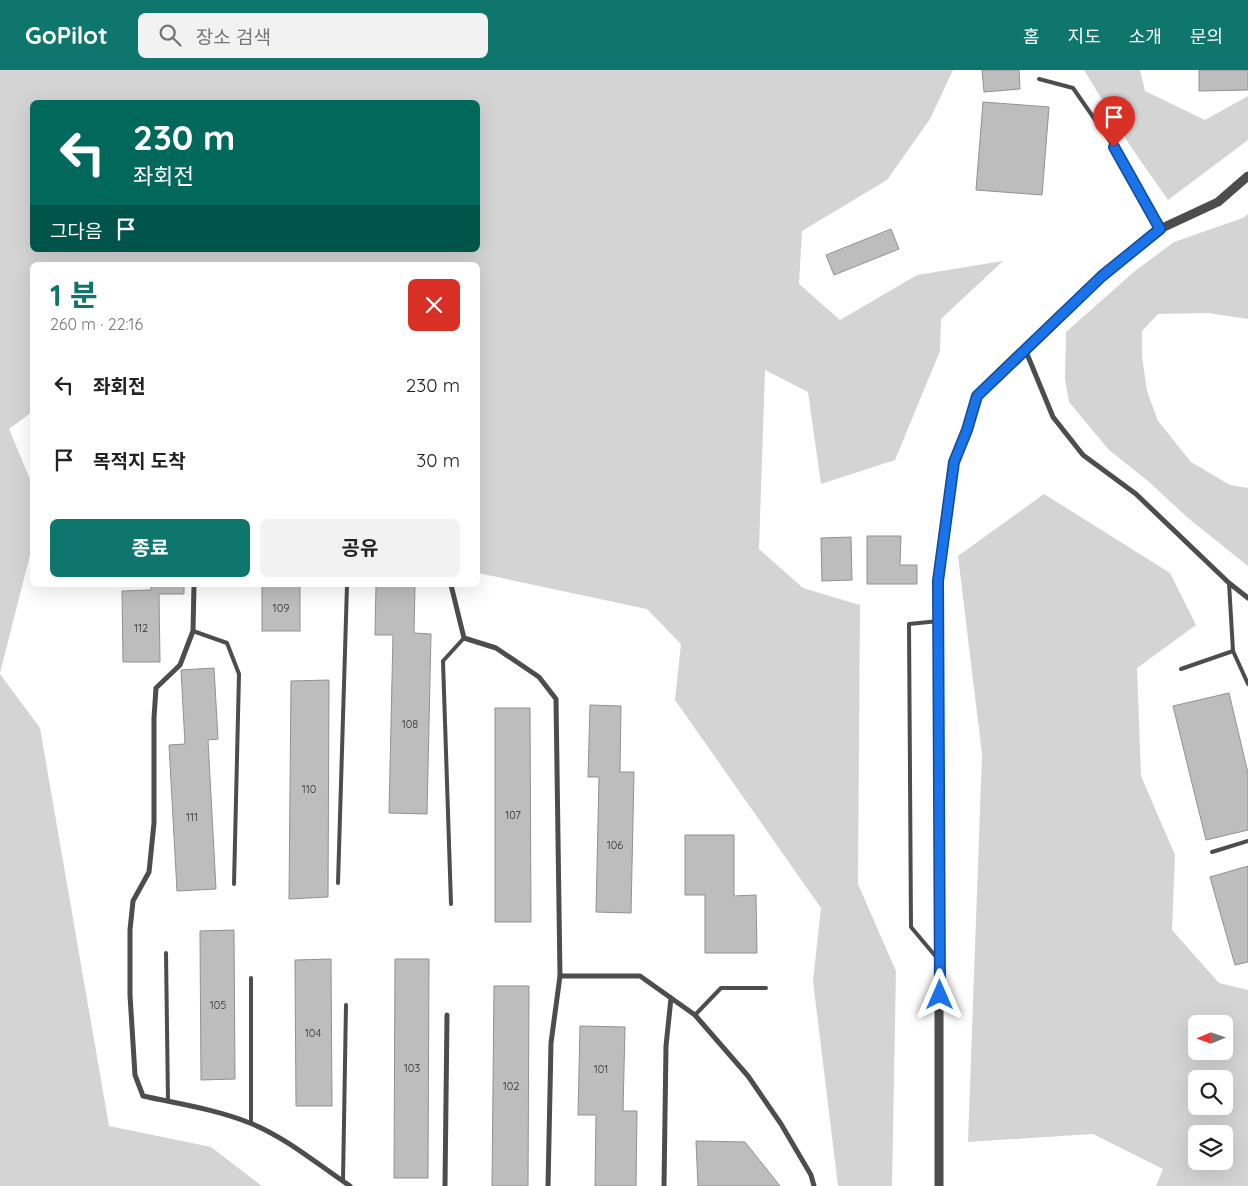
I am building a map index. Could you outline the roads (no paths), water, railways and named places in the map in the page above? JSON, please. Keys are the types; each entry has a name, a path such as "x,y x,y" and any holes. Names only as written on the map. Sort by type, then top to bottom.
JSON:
{"street":[{"path":"939,1186 938,581 954,462 967,430 977,396 1024,349 1102,276 1160,229 1218,202 1248,176"},
{"path":"1024,349 1053,417 1083,455 1136,494 1229,583 1248,598"},
{"path":"194,587 193,631 180,665 156,688 154,718 154,823 149,872 132,901 130,930 130,995 135,1075 143,1096 204,1107 251,1123 288,1143 350,1186"},
{"path":"451,587 464,638 496,648 539,677 556,698 560,976 551,1043 548,1186"},
{"path":"560,976 640,976 695,1015 748,1076 781,1124 811,1175 814,1186"},
{"path":"664,1186 666,1046 671,998"},
{"path":"445,1186 447,1015"}],"lane":[{"path":"1039,79 1073,88 1114,147 1160,229"},
{"path":"1229,583 1233,650 1248,684"},
{"path":"338,883 347,587"},
{"path":"939,621 910,624 910,634 911,927 940,962"},
{"path":"193,631 227,643 239,674 234,884"},
{"path":"451,904 443,661 464,638"},
{"path":"1181,669 1233,650"},
{"path":"1212,852 1248,842"},
{"path":"166,953 168,1102"},
{"path":"251,978 251,1123"},
{"path":"695,1015 720,988 766,988"},
{"path":"343,1181 346,1005"}]}
